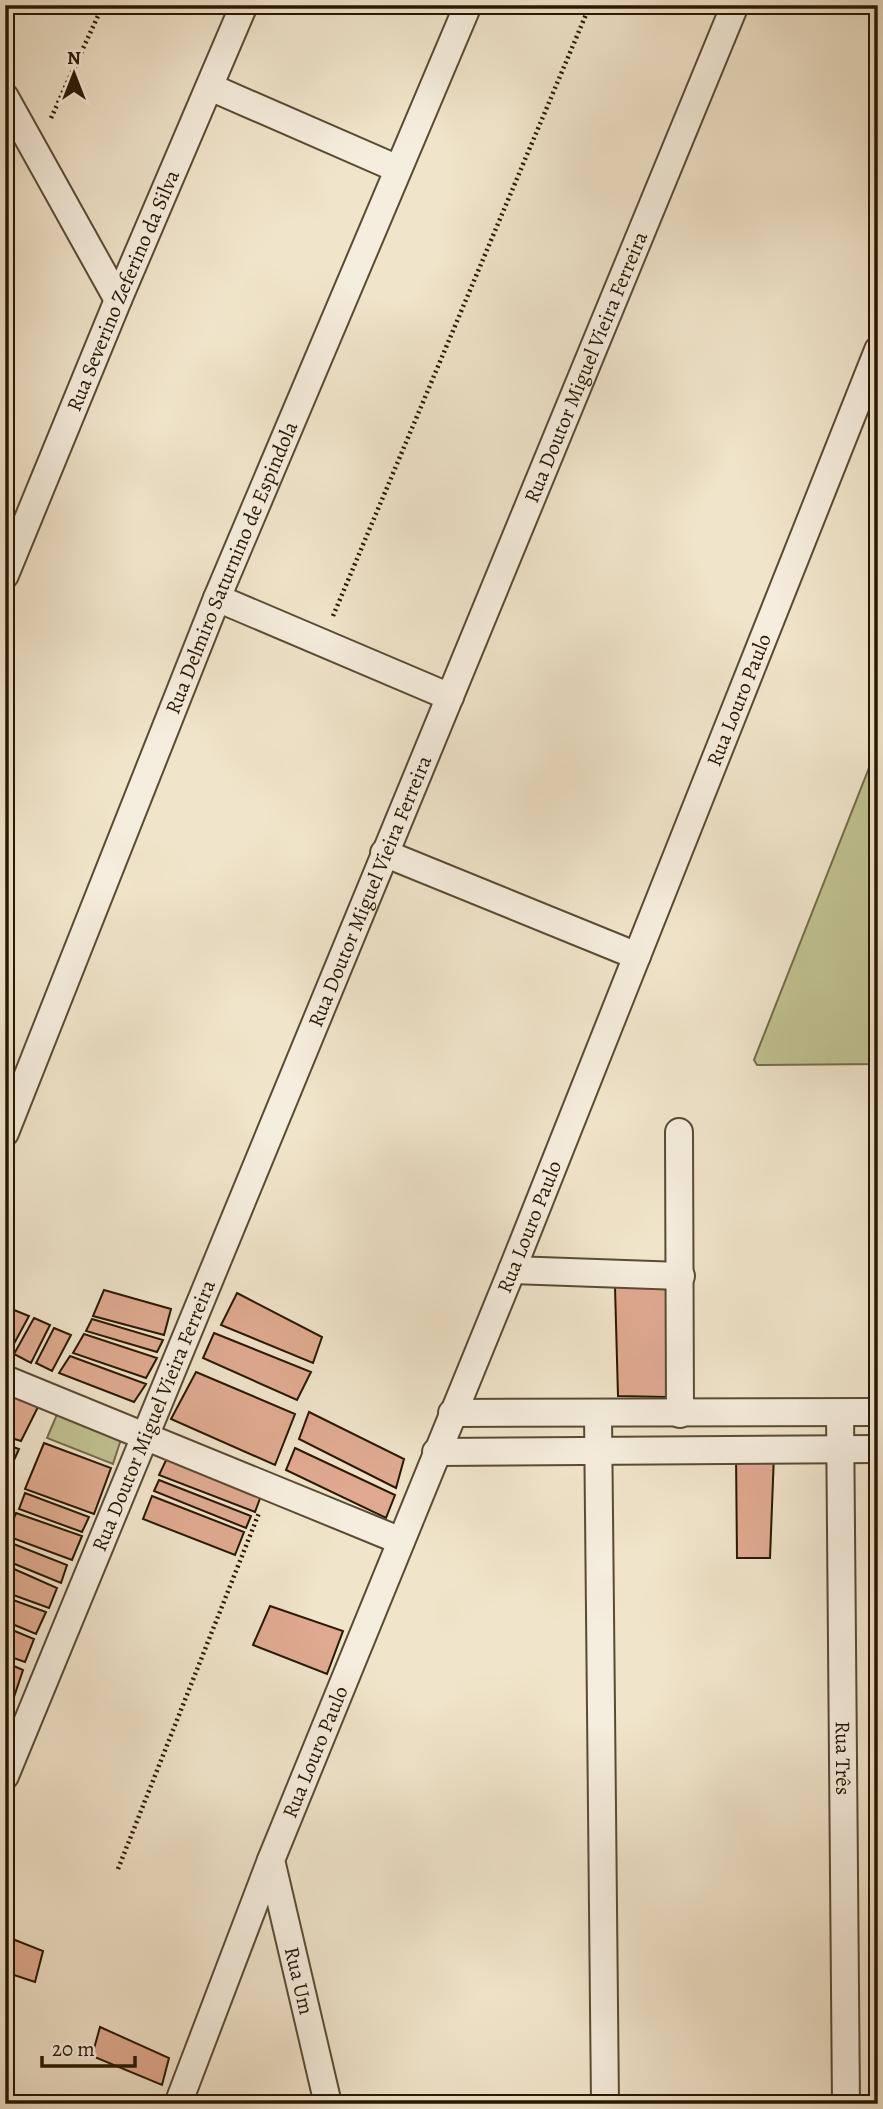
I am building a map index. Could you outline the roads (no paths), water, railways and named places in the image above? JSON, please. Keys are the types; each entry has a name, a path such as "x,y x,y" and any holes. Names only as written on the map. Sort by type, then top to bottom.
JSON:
{"street":[{"name":"Rua Severino Zeferino da Silva","path":"5,575 118,300 244,5"},
{"name":"Rua Delmiro Saturnino de Espindola","path":"5,1133 217,598 468,5"},
{"name":"Rua Doutor Miguel Vieira Ferreira","path":"5,1776 148,1435 384,853 735,5"},
{"path":"210,87 398,169"},
{"path":"5,97 118,300"},
{"name":"Rua Louro Paulo","path":"178,2104 271,1860 512,1270 878,350"},
{"path":"217,598 450,697"},
{"path":"384,853 636,957"},
{"path":"679,1132 680,1414"},
{"path":"512,1270 681,1276"},
{"path":"5,1379 148,1435 401,1541"},
{"path":"452,1413 598,1415 878,1412"},
{"name":"Rua Três","path":"840,1413 846,2104"},
{"path":"598,1415 605,2104"},
{"path":"436,1452 878,1449"},
{"name":"Rua Um","path":"271,1860 328,2104"}]}
